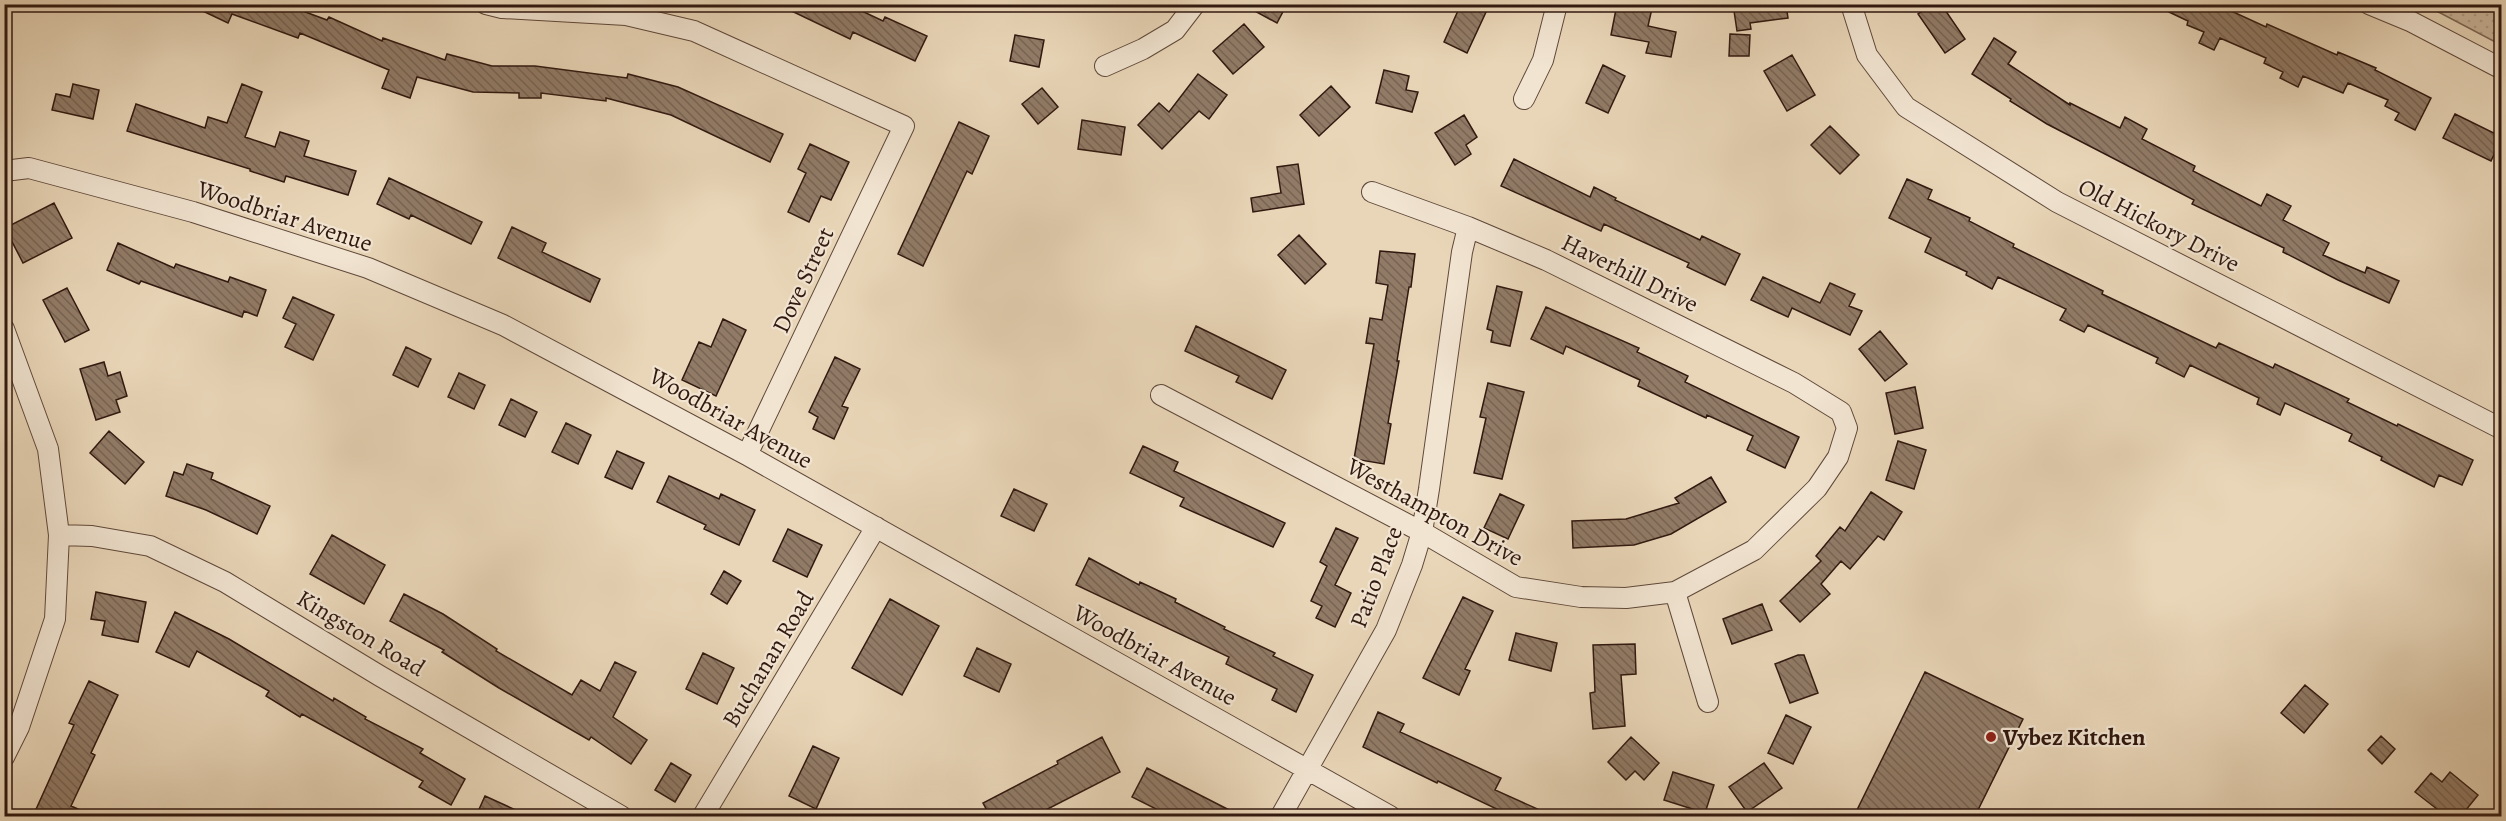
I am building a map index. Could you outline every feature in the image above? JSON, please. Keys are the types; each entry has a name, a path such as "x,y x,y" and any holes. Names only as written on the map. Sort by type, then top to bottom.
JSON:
{"street":[{"name":"Dove Street","path":"486,4 502,8 626,15 694,31 904,126 747,454"},
{"path":"1105,66 1143,49 1174,30 1195,4"},
{"path":"1524,99 1543,60 1557,4"},
{"name":"Old Hickory Drive","path":"1851,4 1867,55 1906,107 2057,202 2502,429"},
{"path":"2369,4 2410,21 2502,69"},
{"name":"Woodbriar Avenue","path":"4,171 29,168 193,212 368,268 502,325 747,454 1390,816"},
{"name":"Haverhill Drive","path":"1372,192 1468,227 1546,260 1794,383 1841,412 1846,428"},
{"name":"Patio Place","path":"1281,816 1386,630 1412,565 1422,532 1462,252 1468,227"},
{"path":"4,329 48,449 59,535 55,619 19,727 4,757"},
{"name":"Westhampton Drive","path":"1161,395 1422,532 1516,586 1581,597 1626,598 1675,592 1754,550 1790,518 1817,488 1838,457 1846,428"},
{"name":"Buchanan Road","path":"703,816 876,527"},
{"name":"Kingston Road","path":"59,535 92,536 150,546 225,582 380,676 621,816"},
{"path":"1675,592 1708,702"}],"shaded area":[{"path":"2424,5 2501,5 2501,45 2429,7"}],"building":[{"path":"188,4 284,4 327,20 329,17 382,41 383,38 445,60 447,54 492,66 535,66 627,78 628,74 678,87 783,134 770,162 671,115 606,98 606,101 541,93 541,98 519,98 519,93 473,92 417,77 410,98 382,88 389,70 300,33 298,38 232,14 228,23"},
{"path":"777,4 847,4 883,21 885,17 927,36 915,61 853,32 850,39"},
{"path":"1242,4 1287,4 1277,23"},
{"path":"1461,4 1470,4 1486,12 1467,53 1444,42"},
{"path":"1617,4 1653,4 1648,26 1676,32 1671,57 1646,53 1649,42 1611,35"},
{"path":"1733,4 1786,4 1788,18 1750,23 1751,29 1737,31"},
{"path":"1932,4 1941,4 1965,39 1945,53 1918,14"},
{"path":"2152,4 2216,4 2266,27 2267,24 2337,55 2338,52 2376,68 2375,70 2431,98 2415,130 2395,120 2399,113 2385,106 2388,100 2348,83 2343,93 2303,76 2298,87 2280,78 2283,72 2264,63 2266,58 2220,38 2214,50 2199,43 2204,32 2187,25 2188,21"},
{"path":"1244,24 1264,47 1233,74 1213,51"},
{"path":"1730,34 1750,35 1749,56 1729,56"},
{"path":"1015,35 1044,40 1039,67 1010,61"},
{"path":"1994,38 2016,52 2008,64 2070,105 2070,103 2120,128 2125,117 2147,129 2142,139 2195,166 2193,171 2261,206 2267,194 2291,206 2283,220 2329,243 2323,255 2365,273 2367,267 2399,281 2389,303 2338,280 2283,252 2284,248 2192,204 2194,200 2047,124 2010,101 2011,99 1972,74"},
{"path":"1792,55 1815,95 1787,111 1764,71"},
{"path":"1603,65 1625,76 1608,113 1586,103"},
{"path":"1384,70 1409,76 1406,90 1418,92 1412,112 1376,103"},
{"path":"1198,74 1227,95 1209,119 1199,111 1162,149 1138,125 1159,103 1169,112"},
{"path":"73,84 99,90 93,119 52,110 56,94 70,97"},
{"path":"242,84 262,92 245,137 275,147 280,132 309,141 304,156 356,171 348,195 286,176 284,182 250,171 250,169 127,131 136,104 205,128 208,117 227,123"},
{"path":"1331,86 1350,107 1319,136 1300,115"},
{"path":"1042,88 1058,107 1038,124 1022,104"},
{"path":"2455,114 2502,137 2491,161 2443,138"},
{"path":"1464,115 1477,137 1466,145 1471,154 1455,165 1435,133"},
{"path":"1082,120 1125,127 1121,155 1078,149"},
{"path":"959,122 989,136 972,174 967,171 923,266 898,254"},
{"path":"1830,126 1859,155 1840,174 1811,145"},
{"path":"810,144 849,162 831,200 821,196 809,222 788,212 806,173 798,169"},
{"path":"1514,159 1590,197 1594,187 1616,198 1615,200 1700,240 1702,236 1740,254 1725,285 1687,267 1689,263 1604,224 1601,231 1501,186"},
{"path":"1298,164 1304,204 1253,212 1251,198 1281,193 1277,167"},
{"path":"389,178 482,222 471,244 411,215 409,219 377,204"},
{"path":"1907,179 1932,190 1928,199 1970,218 1969,221 2014,244 2013,247 2103,291 2102,294 2216,348 2219,343 2273,368 2275,364 2349,399 2347,402 2473,460 2462,485 2439,475 2434,487 2349,441 2352,434 2285,403 2280,415 2257,404 2259,398 2190,365 2184,377 2156,363 2158,358 2088,325 2084,332 2060,320 2066,309 1998,277 1992,289 1966,275 1967,272 1925,252 1931,238 1889,218"},
{"path":"54,203 72,238 23,263 5,228"},
{"path":"512,227 546,243 542,252 600,279 590,302 498,258"},
{"path":"1299,235 1326,264 1305,284 1278,255"},
{"path":"118,243 174,268 176,264 228,282 230,277 266,290 257,316 244,311 242,317 141,281 139,284 107,270"},
{"path":"1380,251 1415,254 1397,361 1399,361 1388,423 1391,424 1384,464 1354,459 1374,344 1366,343 1370,318 1382,320 1388,285 1376,283"},
{"path":"1763,277 1820,303 1830,283 1855,294 1849,306 1862,311 1850,335 1792,308 1788,317 1751,300"},
{"path":"1497,286 1522,292 1510,346 1491,342 1493,331 1487,329"},
{"path":"67,288 89,330 65,342 43,300"},
{"path":"293,297 334,315 313,360 285,347 296,324 283,318"},
{"path":"1546,307 1639,348 1637,352 1688,376 1685,382 1799,437 1785,468 1747,450 1753,436 1707,415 1706,418 1638,386 1640,380 1566,346 1563,354 1531,339"},
{"path":"723,319 746,330 716,396 682,380 699,342 711,347"},
{"path":"1196,326 1286,370 1272,399 1236,382 1239,376 1185,351"},
{"path":"1880,331 1907,364 1885,381 1859,349"},
{"path":"406,347 431,359 418,387 393,375"},
{"path":"835,357 860,369 842,406 848,408 834,439 813,429 818,417 809,412"},
{"path":"104,362 108,376 120,372 127,396 116,400 120,412 96,420 80,369"},
{"path":"459,373 485,385 474,409 448,397"},
{"path":"1488,383 1524,392 1502,479 1474,473 1486,418 1480,417"},
{"path":"1915,387 1923,428 1895,434 1886,393"},
{"path":"511,399 537,412 525,437 499,425"},
{"path":"566,423 591,435 578,464 552,452"},
{"path":"109,431 144,462 125,484 90,453"},
{"path":"1898,441 1926,450 1914,489 1886,480"},
{"path":"1143,446 1178,462 1174,471 1285,523 1273,547 1180,506 1184,498 1130,473"},
{"path":"617,451 644,463 632,489 605,477"},
{"path":"187,464 213,473 211,479 270,506 257,534 206,510 166,496 174,472 183,475"},
{"path":"669,476 719,499 721,494 755,510 739,545 704,529 706,525 657,502"},
{"path":"1711,477 1726,502 1671,534 1634,545 1573,548 1572,521 1626,519 1679,503 1675,498"},
{"path":"1014,489 1047,504 1034,531 1001,516"},
{"path":"1871,492 1902,512 1884,540 1878,536 1850,569 1841,561 1821,584 1830,594 1800,622 1780,601 1821,561 1816,556 1840,527 1845,531"},
{"path":"1500,494 1524,505 1508,539 1484,528"},
{"path":"1336,528 1358,538 1335,585 1351,593 1335,627 1316,618 1322,606 1311,601 1327,566 1320,562"},
{"path":"788,529 822,545 807,577 773,561"},
{"path":"332,535 385,565 364,604 310,574"},
{"path":"1089,558 1139,585 1140,582 1176,599 1175,602 1275,653 1273,656 1313,675 1296,712 1272,700 1277,689 1226,664 1229,657 1076,585"},
{"path":"724,571 741,581 727,604 711,594"},
{"path":"96,592 146,602 138,642 102,635 105,621 91,619"},
{"path":"404,594 443,614 497,649 496,651 572,695 581,680 600,691 615,662 636,672 613,717 647,740 631,764 591,737 589,740 499,688 442,652 444,650 390,621"},
{"path":"1463,597 1493,611 1465,669 1470,671 1459,695 1423,678"},
{"path":"890,599 939,626 902,695 852,668"},
{"path":"1762,604 1772,630 1732,644 1723,619"},
{"path":"175,612 229,639 333,701 334,698 366,717 365,719 423,749 420,753 465,779 451,805 419,787 423,781 302,714 300,717 266,696 269,691 197,651 189,667 156,652"},
{"path":"1516,633 1557,643 1551,671 1509,660"},
{"path":"1635,644 1636,674 1621,675 1625,726 1593,729 1590,693 1595,692 1593,645"},
{"path":"977,648 1011,664 999,692 964,676"},
{"path":"703,653 734,668 717,704 686,689"},
{"path":"1804,655 1818,693 1790,703 1775,664"},
{"path":"1925,672 2023,719 1975,816 1854,816"},
{"path":"89,681 118,695 91,753 95,755 71,806 94,816 33,816 74,725 69,723"},
{"path":"2305,685 2328,704 2304,733 2281,713"},
{"path":"1378,712 1404,724 1400,732 1501,778 1495,790 1553,816 1498,816 1501,811 1363,747"},
{"path":"1786,715 1811,727 1793,764 1768,753"},
{"path":"2381,736 2395,749 2382,764 2368,750"},
{"path":"1102,737 1120,772 1034,816 990,816 983,803 1058,764 1057,761"},
{"path":"1631,737 1659,763 1644,780 1635,771 1626,780 1608,762"},
{"path":"813,746 839,758 816,809 789,796"},
{"path":"671,763 691,775 675,802 655,790"},
{"path":"1764,763 1782,788 1747,812 1729,787"},
{"path":"1147,768 1241,816 1170,816 1132,797"},
{"path":"1673,772 1714,785 1705,813 1664,800"},
{"path":"2450,772 2478,795 2461,816 2446,816 2415,792 2431,773 2442,782"},
{"path":"485,796 529,816 476,816"}],"place":[{"name":"Vybez Kitchen","path":"1991,737"}]}
